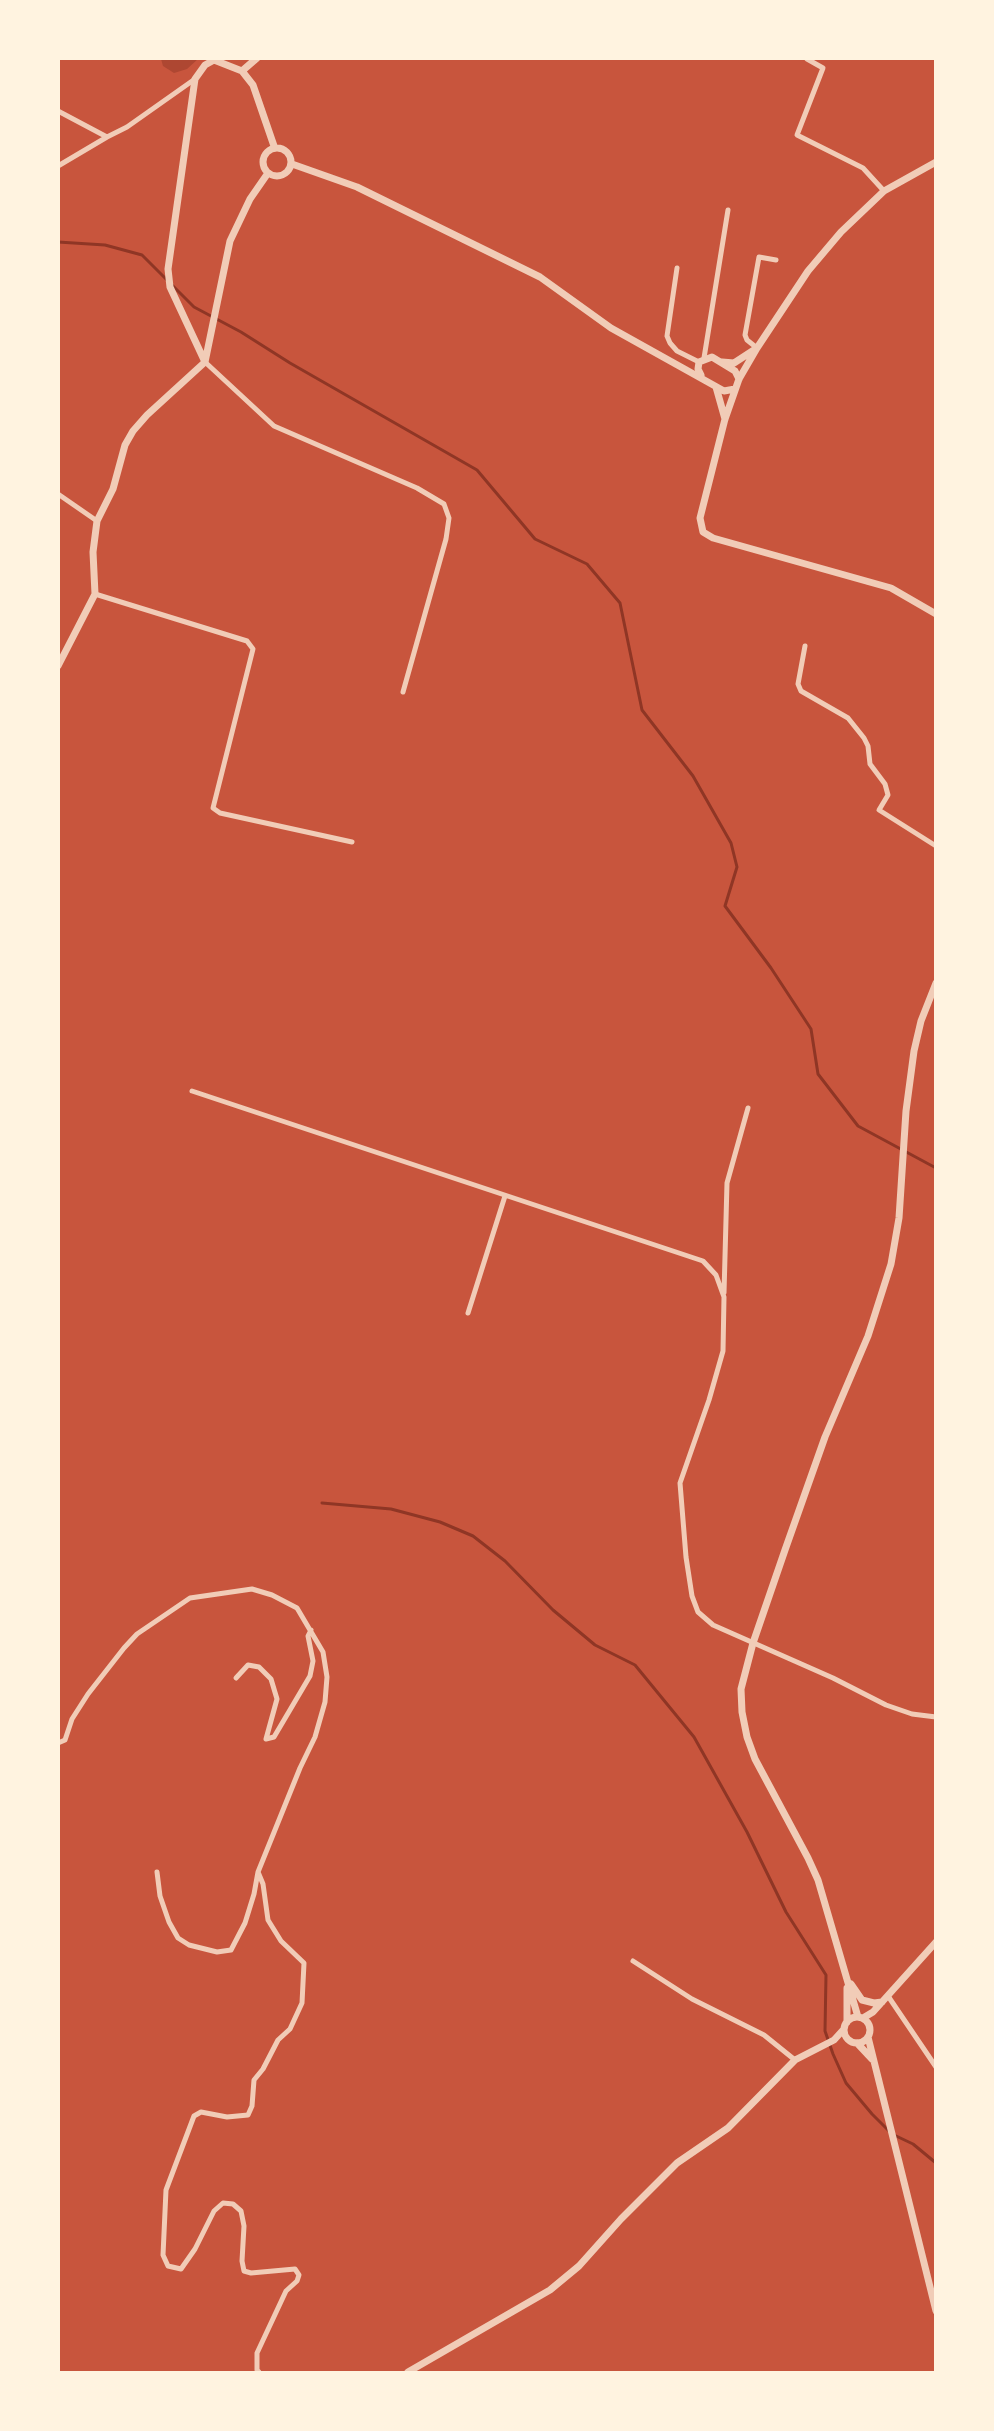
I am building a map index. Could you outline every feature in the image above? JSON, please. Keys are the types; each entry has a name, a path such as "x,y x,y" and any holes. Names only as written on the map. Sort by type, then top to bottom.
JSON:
{"street":[{"path":"242,71 257,58"},
{"path":"807,59 823,68 797,135 863,168 884,191"},
{"path":"58,166 127,127 195,79 205,65 214,60 242,71 253,85 274,147 289,153 292,159 292,164 284,174 276,176 263,168 266,153 274,147"},
{"path":"195,79 170,254 170,287 205,362 274,426 417,488 444,504 449,518 446,539 402,692"},
{"path":"58,111 107,137"},
{"path":"936,162 884,191 841,232 808,271 739,379 725,419 700,518 703,532 713,538 891,588 936,614"},
{"path":"292,164 357,187 540,277 610,328 703,377 724,391 735,389"},
{"path":"58,666 95,594 93,552 97,521 113,489 120,458 134,431 147,415 205,362 230,242 250,199 268,173"},
{"path":"703,377 700,362 706,346 728,210"},
{"path":"757,348 747,340 745,335 759,257 776,260"},
{"path":"677,268 667,336 670,344 677,351 700,362"},
{"path":"706,346 719,360 735,371 739,379"},
{"path":"686,368 700,362 719,360 734,363 757,348"},
{"path":"716,387 725,419"},
{"path":"58,494 97,521"},
{"path":"95,594 247,641 253,649 213,808 220,813 352,842"},
{"path":"805,646 798,684 807,696 848,718 864,738 868,746 870,764 885,784 888,795 879,810 936,846"},
{"path":"870,2025 861,2017 813,1869 755,1759 747,1737 742,1712 741,1689 753,1643 825,1437 879,1306 891,1264 900,1218 905,1131 914,1051 921,1022 936,983"},
{"path":"192,1091 703,1261 716,1275 724,1297"},
{"path":"748,1108 727,1183 723,1352 680,1483 686,1557 692,1596 698,1612 713,1625 833,1678 886,1705 912,1714 936,1717"},
{"path":"468,1313 506,1196"},
{"path":"58,1743 65,1740 72,1719 87,1694 124,1648 137,1634 190,1598 252,1589 272,1595 297,1608 323,1652 327,1677 325,1702 315,1737 258,1872 245,1923 231,1950 217,1952 189,1945 178,1938 169,1922 160,1896 157,1872"},
{"path":"236,1678 249,1665 259,1667 271,1679 277,1699 266,1739 274,1737 310,1676 313,1661 309,1636 311,1630"},
{"path":"258,1872 263,1884 268,1920 280,1941 304,1963 302,2003 290,2029 278,2040 263,2069 254,2080 252,2106 248,2115 227,2117 201,2112 194,2116 166,2190 163,2255 168,2266 181,2269 195,2249 214,2211 223,2203 233,2204 241,2211 244,2226 242,2261 244,2271 295,2269 299,2275 297,2281 286,2291 258,2353 257,2370 259,2373"},
{"path":"408,2373 550,2290 579,2266 677,2163 728,2128 795,2060 834,2040 846,2025 873,2012 936,1942"},
{"path":"633,1961 692,1999 764,2035 795,2060"},
{"path":"848,1980 862,2000 882,2002"},
{"path":"848,1980 846,2025 849,2040"},
{"path":"888,1996 936,2067"},
{"path":"873,2012 868,2037 873,2061 936,2311"},
{"path":"857,2043 868,2037"},
{"path":"834,2040 849,2040 857,2043 873,2061"}],"shaded area":[{"path":"161,58 198,59 187,69 174,73 163,66"}],"waterway":[{"path":"58,242 105,245 142,255 168,281"},
{"path":"172,285 194,307 477,470 535,539 587,564 620,603 642,710 693,776 731,843 737,867 725,906 771,968 811,1029 818,1074 858,1126 936,1168"},
{"path":"322,1503 391,1509 440,1522 473,1536 505,1561 553,1610 595,1645 635,1665 694,1737 747,1832 786,1912 826,1975 825,2031 833,2054 846,2083 889,2131"},
{"path":"894,2135 913,2144 936,2163"}]}
